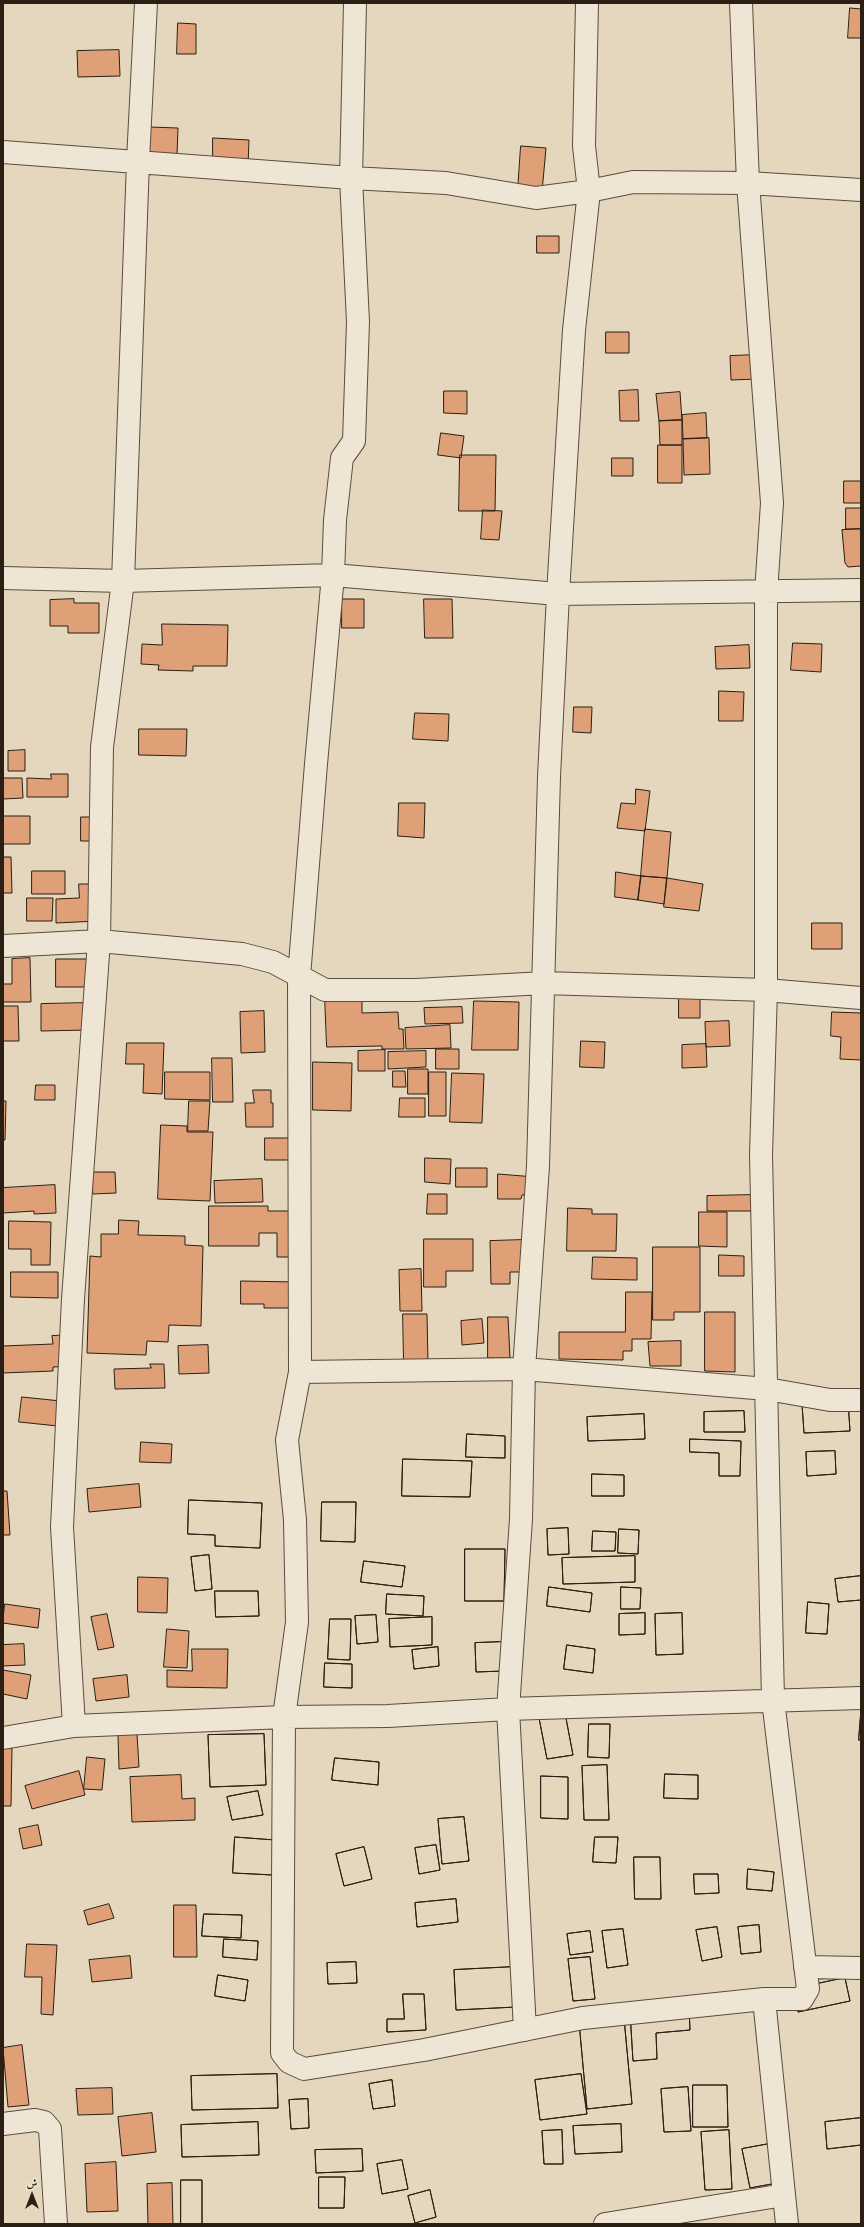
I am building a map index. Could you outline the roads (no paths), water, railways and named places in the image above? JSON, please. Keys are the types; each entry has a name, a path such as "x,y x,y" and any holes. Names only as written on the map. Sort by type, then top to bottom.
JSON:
{"street":[{"path":"74,1726 62,1527 73,1299 99,941 102,747 123,581 138,161 146,3"},
{"path":"355,3 351,178 358,322 354,441 342,458 334,520 333,575 299,977 300,1372 287,1440 295,1520 297,1622 284,1717 282,2053 289,2062 304,2068 424,2050 583,2018 764,1999 802,1999 808,1989 773,1700 761,1155 766,990 766,593 772,503 748,183 742,3"},
{"path":"525,2030 508,1709 521,1519 524,1369 538,1166 549,777 558,594 574,330 589,191 584,146 587,3"},
{"path":"3,152 351,178 446,183 536,198 589,191 633,182 748,183 861,190"},
{"path":"3,578 123,581 333,575 558,594 766,593 861,590"},
{"path":"3,946 99,941 242,954 273,962 325,990 416,990 544,983 766,990 861,998"},
{"path":"300,1372 524,1369 767,1389 830,1400 861,1400"},
{"path":"3,1738 74,1726 284,1717 388,1716 508,1709 861,1698"},
{"path":"806,1967 861,1968"},
{"path":"764,1999 788,2224"},
{"path":"3,2124 34,2120 44,2122 50,2129 56,2224"},
{"path":"605,2224 784,2195"}]}
